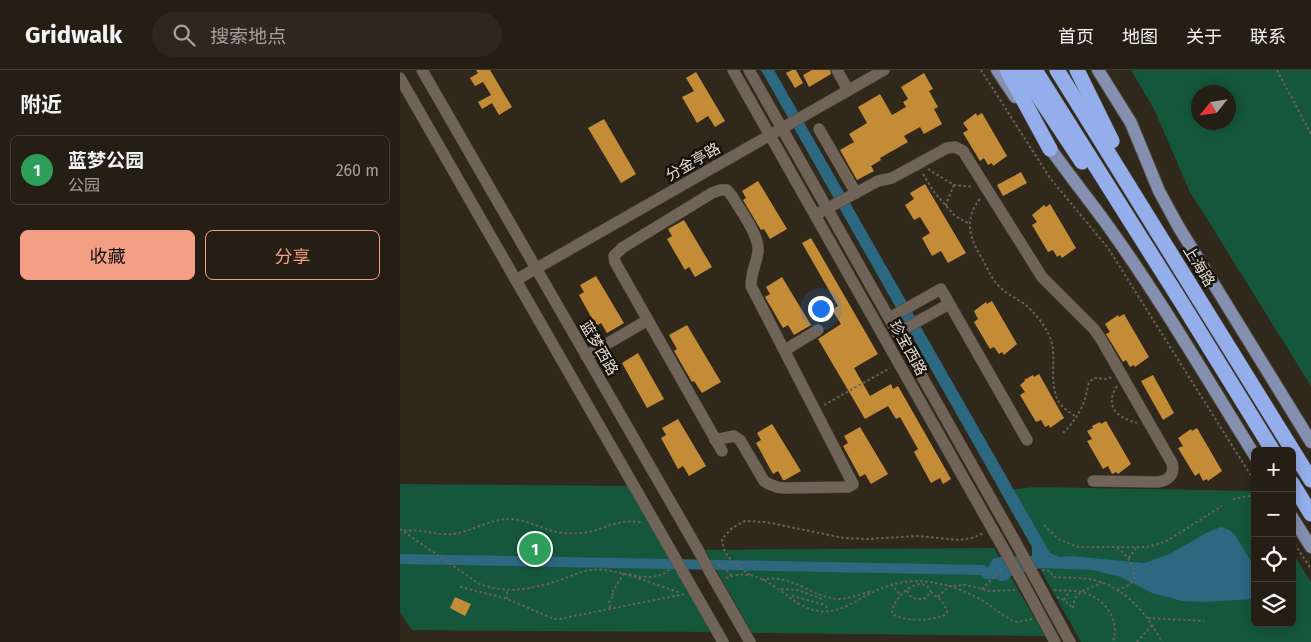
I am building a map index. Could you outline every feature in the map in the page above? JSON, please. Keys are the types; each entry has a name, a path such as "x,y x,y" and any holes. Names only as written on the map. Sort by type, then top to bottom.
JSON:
{"highway":[{"path":"1006,70 1050,148"},
{"path":"1021,70 1068,142 1141,238"},
{"path":"1035,70 1271,447"},
{"name":"上海路","path":"1057,70 1311,480"},
{"path":"1070,70 1143,194 1152,223"},
{"path":"1078,70 1104,125"},
{"path":"1296,490 1311,514"}],"main road":[{"path":"997,70 1050,148 1129,257 1251,450"},
{"name":"上海路","path":"1098,70 1131,123 1159,190 1178,226 1311,442"},
{"path":"1296,523 1311,547"}],"street":[{"name":"蓝梦西路","path":"422,70 713,574 750,642"},
{"name":"珍宝西路","path":"733,70 1055,642"},
{"name":"珍宝西路","path":"749,70 1034,574 1070,642"},
{"path":"837,70 848,90"},
{"name":"分金亭路","path":"516,280 884,70"},
{"path":"400,78 687,579 689,593 723,642"},
{"path":"819,129 856,193"},
{"path":"815,215 878,181 892,178 947,148 955,147 963,151 1042,277 1094,329 1172,463 1174,470 1171,476 1164,481 1157,482 1093,481"},
{"path":"683,185 694,204"},
{"path":"715,440 734,436 740,440 764,481 776,487 848,487 853,484 751,286 751,275 756,263 758,250 757,240 726,190 720,190 694,204 622,248 614,256 615,262 715,440 722,451"},
{"path":"889,318 941,288 1027,440"},
{"path":"898,333 949,304"},
{"path":"586,356 648,320"},
{"path":"784,350 818,330"}],"path":[{"path":"981,70 1050,178 1108,248 1251,476"},
{"path":"1277,70 1311,134"},
{"path":"920,163 954,185 987,188"},
{"path":"920,163 924,178 946,206 955,216 970,224"},
{"path":"946,206 954,185"},
{"path":"987,188 976,205 970,224 972,244 997,285 1008,295 1024,303 1039,319 1049,335 1053,346 1054,382 1059,403 1066,410 1077,416"},
{"path":"816,410 899,363"},
{"path":"1063,432 1085,403 1089,382 1094,378 1106,379 1122,376"},
{"path":"1122,376 1113,394 1111,402 1113,409 1132,421 1151,427"},
{"path":"1233,500 1251,495"},
{"path":"1044,525 1058,539 1078,547 1136,548 1165,542 1222,506"},
{"path":"401,530 453,534 494,521 510,519 520,520 551,531 564,533 590,533 629,521 644,522 657,526"},
{"path":"753,577 730,560 724,552 722,539 732,528 745,521 765,522 844,538 868,539 917,536 960,540 972,538 986,532"},
{"path":"401,530 476,581 488,587 507,589 536,587 585,571 594,570 656,578 662,576 675,564"},
{"path":"1296,546 1311,569"},
{"path":"1117,548 1129,558 1134,578 1127,586 1118,590"},
{"path":"1129,558 1136,548"},
{"path":"713,574 722,566 732,576"},
{"path":"982,589 1002,569"},
{"path":"1034,574 1046,570 1050,571 1054,577 1088,579 1104,583 1118,590 1142,610 1162,642"},
{"path":"610,608 609,602 614,596 611,594 618,585 623,573 689,593"},
{"path":"713,574 732,576 743,574 753,577 818,611 828,611 846,606 891,584 922,581 938,582 978,598 1013,621 1024,622 1042,617"},
{"path":"761,580 776,579 800,584 826,597 838,599 877,590"},
{"path":"1073,608 1074,599 1082,592 1104,583"},
{"path":"891,584 901,596"},
{"path":"920,584 926,586 945,606 947,610 945,616 939,618 899,618 892,612 893,607 901,596 910,587 920,584"},
{"path":"938,597 950,586 964,585 990,591 1025,586"},
{"path":"460,587 507,599 546,616 559,619 689,593"},
{"path":"507,589 507,599"},
{"path":"780,590 798,590 824,600"},
{"path":"1042,590 1082,592 1099,600 1107,607 1114,621 1113,642"},
{"path":"1064,600 1070,591"},
{"path":"907,592 912,598 917,599 926,598 931,592"},
{"path":"790,596 822,604 826,606 828,611"},
{"path":"822,604 826,597"},
{"path":"1148,618 1204,621"},
{"path":"1137,642 1152,624"}],"green space":[{"path":"1131,70 1311,70 1311,386 1189,190 1155,111"},
{"path":"400,484 635,486 718,632 412,630 400,612"},
{"path":"1035,487 1251,491 1251,627 1296,627 1296,558 1311,582 1311,642 1081,642 1033,556 1032,547 1000,491"},
{"path":"994,548 1045,636 752,633 705,550"}],"water":[{"path":"761,70 774,70 1050,553 1059,557 1072,556 1144,563 1170,554 1206,533 1221,527 1230,530 1235,535 1251,561 1251,599 1202,602 1182,601 1152,593 1121,577 1093,570 1041,568 1011,576 1007,580 1001,581 985,579 980,574 993,559 1032,556 1032,547"}],"building":[{"path":"476,70 490,70 512,107 499,115 492,103 482,109 478,102 491,95 483,82 475,86 470,78 478,73"},
{"path":"796,70 803,83 795,88 786,73"},
{"path":"812,70 830,70 831,74 809,87 803,75"},
{"path":"696,72 725,121 715,127 708,116 697,123 682,97 694,91 686,78"},
{"path":"924,73 933,89 929,91 938,107 934,109 942,124 924,134 920,127 904,136 908,142 880,158 881,160 871,166 874,171 857,180 840,150 854,142 849,134 867,123 858,107 880,94 892,115 906,107 903,102 908,99 901,87"},
{"path":"976,113 977,116 982,113 1007,156 993,166 992,163 988,165 984,158 980,161 963,133 968,130 963,123"},
{"path":"604,119 636,174 621,183 588,128"},
{"path":"1021,172 1027,183 1003,196 997,185"},
{"path":"758,181 787,229 770,239 764,229 761,230 743,200 746,198 742,191"},
{"path":"925,184 966,253 948,263 941,251 932,256 922,238 930,233 920,217 914,220 905,205 914,199 910,193"},
{"path":"1050,204 1076,248 1062,258 1060,255 1057,257 1053,250 1048,252 1032,225 1037,222 1032,215 1044,205 1046,207"},
{"path":"684,220 712,267 695,277 689,267 685,270 667,239 672,236 668,229"},
{"path":"811,238 878,354 854,368 870,396 891,384 893,389 898,386 951,479 943,484 940,478 931,483 914,452 918,449 900,417 896,419 888,406 865,419 818,339 841,324 832,310 838,306 802,243"},
{"path":"596,276 624,323 607,333 601,323 596,326 579,295 584,292 580,285"},
{"path":"782,277 811,325 794,335 788,325 783,328 765,297 770,294 766,287"},
{"path":"992,301 1017,344 1004,355 1002,352 999,354 994,347 990,349 974,322 978,319 974,311 986,302 987,304"},
{"path":"1124,314 1149,357 1135,367 1134,365 1130,367 1126,360 1123,362 1106,334 1110,332 1105,324 1118,315 1119,317"},
{"path":"687,325 721,382 702,393 694,381 692,382 674,351 677,349 669,335"},
{"path":"638,353 664,399 647,408 622,363"},
{"path":"1039,374 1064,418 1050,428 1049,425 1045,427 1041,420 1036,422 1020,395 1025,392 1020,385 1024,380"},
{"path":"1153,375 1174,413 1163,420 1141,381"},
{"path":"678,419 706,466 689,476 683,466 678,469 661,438 666,435 662,428"},
{"path":"1106,421 1131,464 1118,474 1116,472 1112,474 1108,466 1103,469 1087,441 1092,439 1087,431 1093,428 1092,426"},
{"path":"772,424 801,471 785,480 783,480 778,471 773,474 756,443 761,440 757,433"},
{"path":"860,427 888,474 871,484 865,474 860,477 843,446 848,443 844,436"},
{"path":"1197,428 1222,471 1208,481 1207,479 1203,481 1199,473 1195,476 1178,448 1183,446 1178,438 1191,429 1192,431"},
{"path":"455,597 471,604 465,616 450,608"}],"waterway":[{"path":"400,559 983,570"}],"place":[{"name":"蓝梦公园","path":"535,549"}]}
